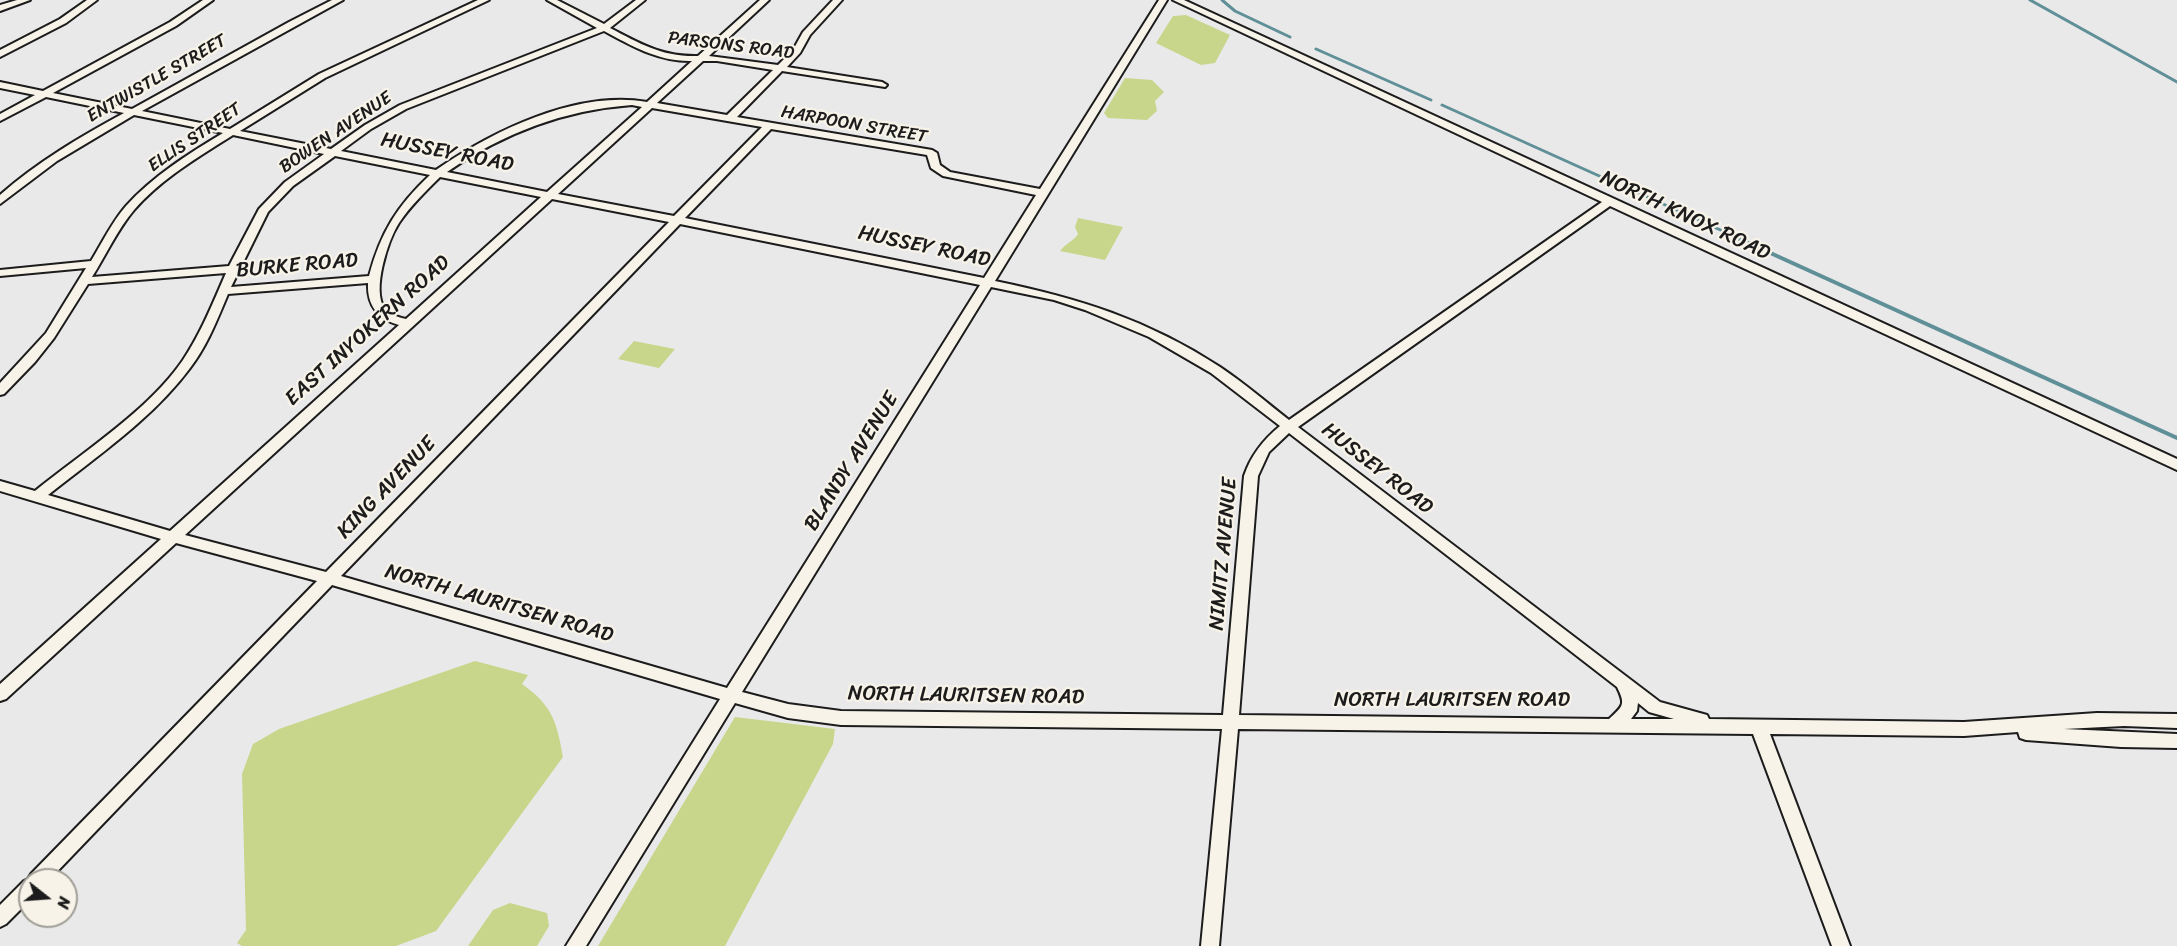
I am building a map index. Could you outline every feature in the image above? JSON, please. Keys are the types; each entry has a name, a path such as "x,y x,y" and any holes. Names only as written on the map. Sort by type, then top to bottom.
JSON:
{"street":[{"path":"0,8 26,0"},
{"path":"0,54 63,21 93,0"},
{"path":"0,118 173,24 209,0"},
{"name":"ENTWISTLE STREET","path":"0,201 31,174 134,111 252,44 339,0"},
{"name":"ELLIS STREET","path":"0,391 31,359 50,335 138,199 186,160 322,76 485,0"},
{"name":"PARSONS ROAD","path":"551,0 652,53 672,58 701,57 882,85"},
{"name":"BOWEN AVENUE","path":"37,497 139,415 166,389 186,365 202,338 262,211 289,184 333,152 403,107 604,28 641,0"},
{"name":"EAST INYOKERN ROAD","path":"0,694 765,0"},
{"name":"BLANDY AVENUE","path":"575,946 1163,0"},
{"name":"NORTH KNOX ROAD","path":"1177,0 2177,465"},
{"path":"729,119 797,51 806,34 838,1"},
{"name":"HUSSEY ROAD","path":"0,85 988,282 1089,307 1153,334 1215,370 1655,707 1720,725"},
{"name":"HARPOON STREET","path":"373,279 394,223 414,196 439,174 494,138 547,118 605,104 632,102 932,153 935,166 947,174 1042,193"},
{"name":"KING AVENUE","path":"49,868 768,126"},
{"name":"NIMITZ AVENUE","path":"1210,946 1251,476 1256,459 1269,442 1288,427 1608,202"},
{"path":"0,273 94,264"},
{"name":"BURKE ROAD","path":"84,281 233,269"},
{"path":"373,279 374,299 386,316 408,324"},
{"name":"BURKE ROAD","path":"224,291 373,279"},
{"path":"1269,442 1294,441 1322,454"},
{"name":"NORTH LAURITSEN ROAD","path":"0,486 732,696 788,711 841,718 1964,729 2046,725 2114,718 2177,722"},
{"path":"1614,724 1629,711 1631,699 1623,683"},
{"path":"1759,727 1841,946"},
{"name":"NORTH LAURITSEN ROAD","path":"1964,729 2121,740 2177,741"},
{"path":"0,918 18,899"}],"green space":[{"path":"1186,15 1230,35 1215,63 1201,65 1156,43 1173,16"},
{"path":"1125,78 1152,80 1164,92 1155,101 1157,111 1147,120 1108,118 1104,113"},
{"path":"1078,218 1123,227 1105,260 1060,251 1078,234 1075,227"},
{"path":"634,341 675,349 659,368 618,359"},
{"path":"475,661 528,675 522,684 540,699 552,715 563,757 436,931 396,946 242,946 237,943 246,930 242,774 253,744 279,729"},
{"path":"735,717 835,729 833,744 725,946 598,946"},
{"path":"510,903 547,913 549,926 537,946 468,946 493,910"}],"waterway":[{"path":"1222,0 1235,11 1290,37"},
{"path":"2030,0 2177,82"},
{"path":"1316,49 1431,100"},
{"path":"1442,105 1617,184"},
{"path":"1632,190 1736,237"},
{"path":"1733,236 2177,438"}]}
